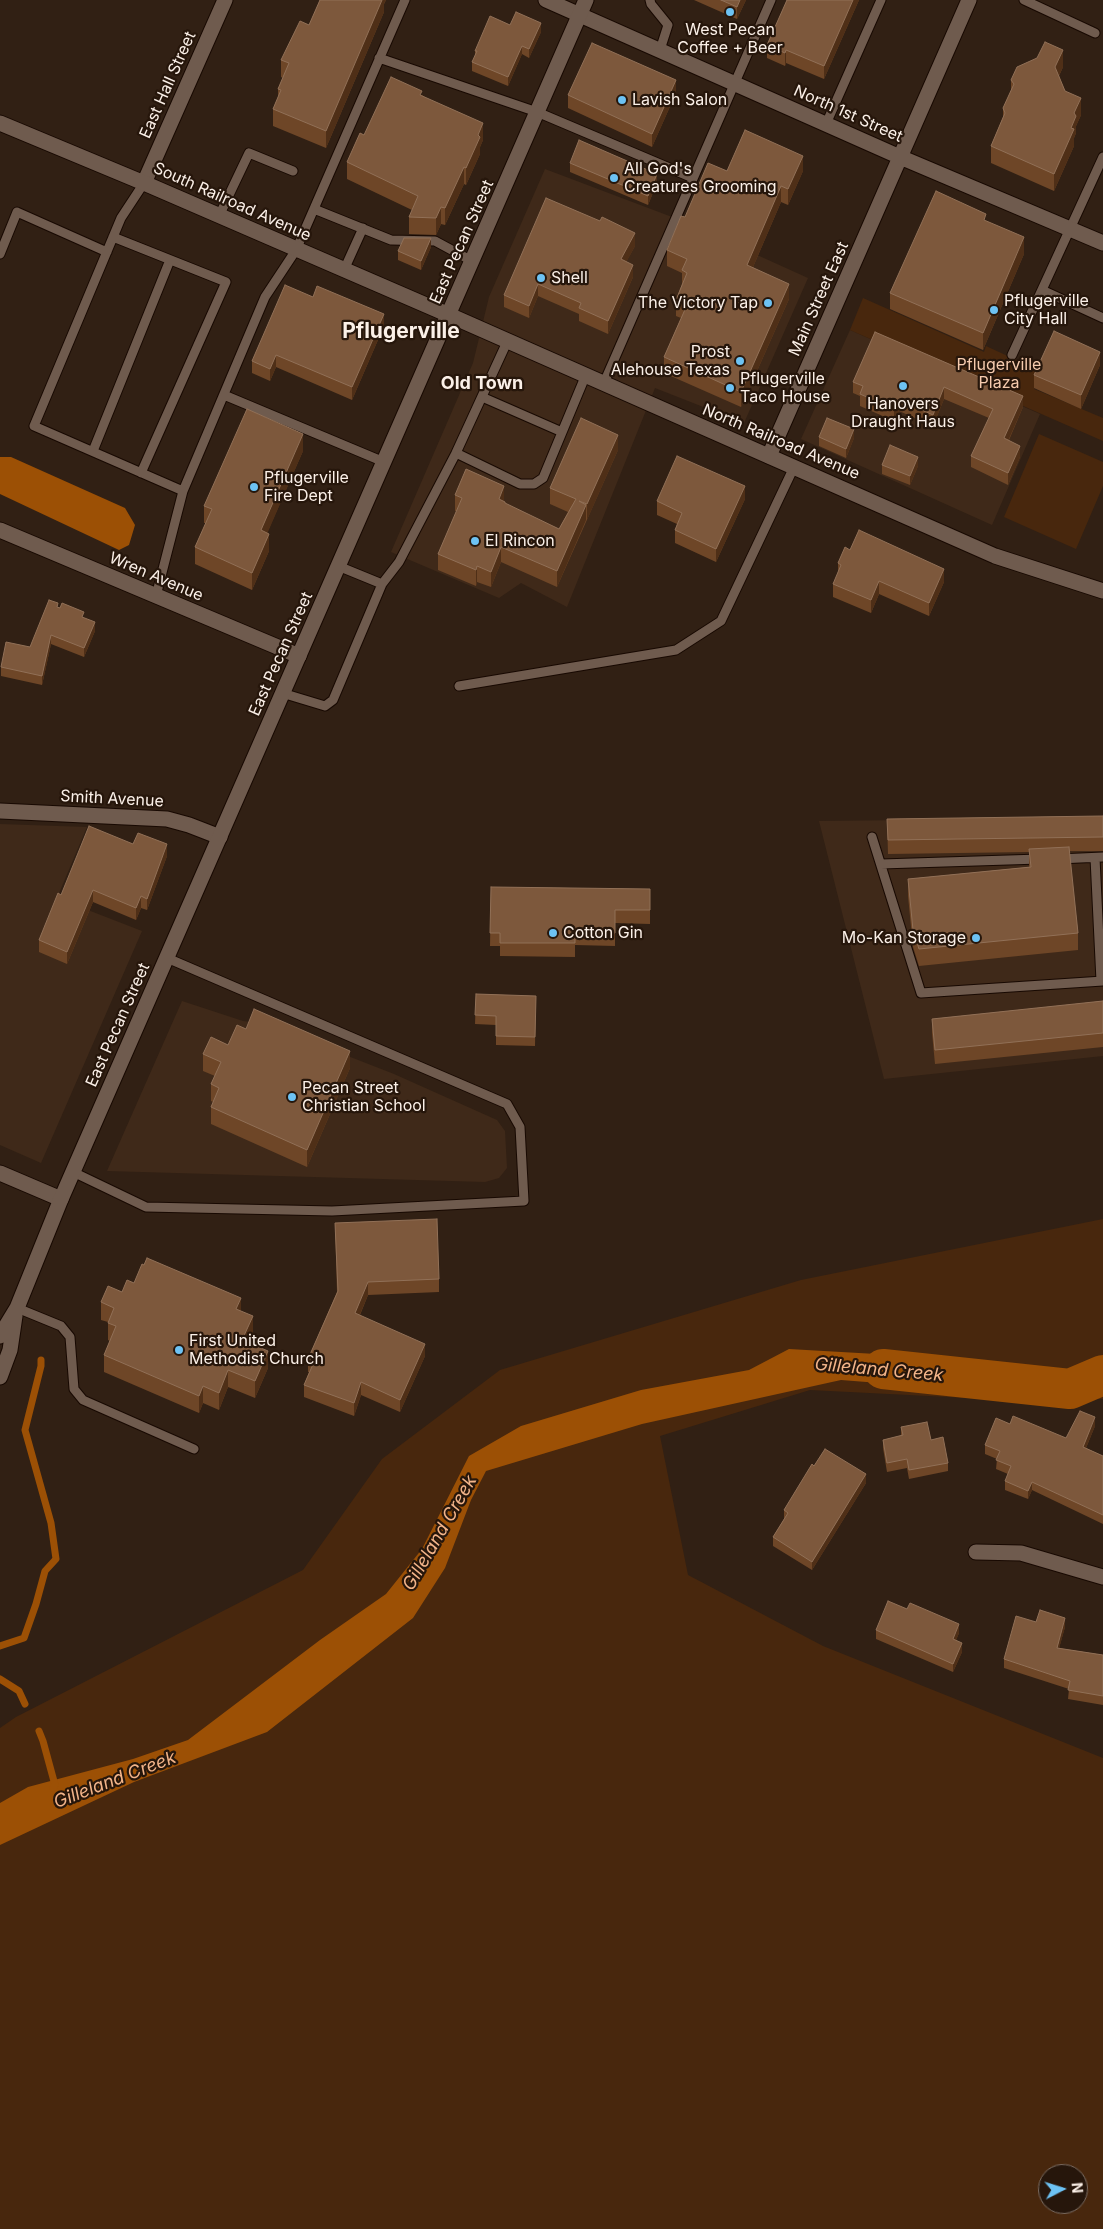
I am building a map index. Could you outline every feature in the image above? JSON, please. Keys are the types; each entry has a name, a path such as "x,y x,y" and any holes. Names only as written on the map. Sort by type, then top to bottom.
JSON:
{"street":[{"name":"East Hall Street","path":"144,183 225,0"},
{"name":"North 1st Street","path":"546,0 900,157 1103,244"},
{"name":"East Pecan Street","path":"0,1336 16,1308 61,1198 586,0"},
{"name":"Main Street East","path":"769,456 969,0"},
{"name":"South Railroad Avenue","path":"0,123 449,315"},
{"name":"North Railroad Avenue","path":"449,315 603,385 994,556 1103,591"},
{"name":"Wren Avenue","path":"0,530 299,656"},
{"name":"Smith Avenue","path":"0,811 167,819 220,837"},
{"path":"0,1173 61,1198"},
{"name":"East Pecan Street","path":"0,1378 10,1350 16,1308"},
{"path":"976,1552 1021,1553 1103,1577"}],"lane":[{"path":"156,596 183,491 265,297 296,250 405,0"},
{"path":"650,0 651,4 668,24 660,50"},
{"path":"603,385 770,0"},
{"path":"826,124 880,0"},
{"path":"1024,0 1095,32"},
{"path":"379,58 537,112 693,178"},
{"path":"219,216 249,153 293,171"},
{"path":"1012,355 1103,157"},
{"path":"144,183 121,218 34,426 183,491"},
{"path":"314,209 392,240 435,241 472,261"},
{"path":"0,254 18,212 107,252"},
{"path":"344,270 363,228"},
{"path":"113,237 226,282 141,473"},
{"path":"93,452 170,260"},
{"path":"1042,290 1103,318"},
{"path":"282,693 324,706 333,700 382,584 400,562 456,453 507,342"},
{"path":"456,453 520,484 534,484 543,478 585,377"},
{"path":"224,395 384,462"},
{"path":"482,397 562,432"},
{"path":"459,686 676,650 721,621 794,467"},
{"path":"338,566 382,584"},
{"path":"872,837 920,992 1102,981 1099,857 881,864"},
{"path":"73,1172 146,1207 332,1211 524,1201 520,1127 507,1104 167,958"},
{"path":"16,1308 62,1326 70,1338 74,1389 83,1400 194,1449"}],"shaded area":[{"path":"545,169 680,220 808,278 744,423 655,388 567,607 521,583 499,598 391,552 473,363 489,297"},
{"path":"850,330 1040,414 992,525 801,439"},
{"name":"Mo-Kan Storage","path":"1103,818 1103,1056 884,1079 819,821"},
{"path":"0,824 87,827 57,898 142,931 41,1163 0,1145"},
{"name":"Pecan Street Christian School","path":"182,1001 243,1021 266,1024 394,1074 497,1120 505,1131 507,1168 499,1178 485,1182 107,1171"}],"green space":[{"name":"Pflugerville Plaza","path":"863,298 984,352 986,346 1040,371 1034,389 1103,418 1103,441 850,330"},
{"path":"1039,434 1103,462 1103,486 1076,549 1004,517"},
{"path":"1103,1219 1103,1399 968,1398 810,1390 660,1436 688,1575 823,1646 1103,1758 1103,2229 0,2229 0,1728 16,1717 303,1570 382,1459 500,1370 801,1280"}],"water":[{"path":"0,457 11,457 125,508 135,525 129,545 119,550 0,494"},
{"path":"789,1349 946,1358 930,1387 841,1380 642,1424 486,1471 471,1500 445,1568 413,1618 267,1732 134,1782 0,1845 0,1803 28,1787 133,1759 188,1740 320,1640 386,1594 422,1549 469,1456 521,1426 641,1390 749,1370"}],"building":[{"path":"320,0 382,0 326,131 273,109 281,90 278,89 289,63 281,60 300,21 309,25"},
{"path":"721,0 740,0 737,7"},
{"path":"787,0 853,0 824,66 786,50 785,53 767,45"},
{"path":"516,12 541,23 529,49 522,46 508,77 472,62 490,16 510,25"},
{"path":"1045,42 1063,50 1055,67 1065,91 1081,98 1074,113 1076,116 1071,128 1074,129 1054,174 991,146 1005,113 1003,108 1014,84 1011,80 1017,67 1037,58"},
{"name":"Lavish Salon","path":"592,43 676,80 652,134 568,95"},
{"path":"391,77 422,91 420,95 483,123 478,135 480,137 466,168 464,167 445,208 441,207 436,218 409,217 418,196 347,162 360,133 364,135"},
{"path":"745,130 803,156 788,189 781,186 747,265 789,284 741,392 664,357 687,305 676,300 687,273 682,270 687,259 667,250 681,216 685,217 708,163 727,171"},
{"name":"All God's Creatures Grooming","path":"579,140 657,174 648,196 570,163"},
{"path":"936,191 986,214 984,220 1024,237 983,333 890,293"},
{"path":"546,198 600,221 602,217 635,233 621,259 633,265 608,321 579,308 581,303 538,284 529,306 504,295"},
{"path":"404,238 431,238 421,261 398,251"},
{"path":"285,285 313,297 317,286 384,314 352,387 276,355 270,369 252,361"},
{"path":"1054,331 1100,352 1081,395 1034,375"},
{"path":"875,332 1023,396 1004,438 1020,446 1008,473 971,456 993,409 944,387 933,415 899,400 894,409 860,394 863,386 853,382"},
{"name":"Pflugerville Fire Dept","path":"247,409 303,434 261,530 269,534 252,573 195,547 212,509 204,506"},
{"path":"581,418 618,435 587,504 579,501 586,505 557,571 501,547 491,572 477,566 476,570 438,554 462,498 455,495 466,469 504,486 499,499 505,503 559,529 576,499 550,488"},
{"path":"827,418 854,429 846,449 819,437"},
{"path":"890,445 918,457 910,476 882,465"},
{"path":"677,456 745,486 716,549 675,530 682,513 657,501"},
{"path":"859,530 944,569 929,603 879,581 871,600 833,584 841,565 838,563 845,547 850,550"},
{"path":"49,600 58,603 57,607 60,608 62,603 84,612 82,617 95,622 84,648 51,635 42,676 1,667 6,642 30,647"},
{"path":"1103,816 1103,837 888,840 887,819"},
{"path":"89,826 133,844 138,833 167,844 147,899 141,896 136,908 93,890 67,952 39,940 58,893 61,895"},
{"path":"1069,847 1078,933 919,949 913,930 908,879 1031,867 1029,849"},
{"name":"Cotton Gin","path":"491,887 650,889 650,910 615,910 615,933 575,932 575,943 500,943 500,933 490,933"},
{"path":"476,994 536,996 535,1037 496,1036 496,1016 475,1015"},
{"path":"1103,1001 1103,1033 935,1050 932,1019"},
{"path":"254,1009 350,1051 307,1150 211,1107 219,1088 211,1084 221,1062 203,1054 211,1037 228,1045 237,1025 246,1029"},
{"path":"437,1219 439,1279 368,1282 355,1313 425,1344 400,1400 361,1382 354,1403 304,1385 314,1362 308,1359 338,1291 335,1223"},
{"name":"First United Methodist Church","path":"147,1258 241,1298 236,1309 253,1316 242,1340 268,1351 255,1381 228,1370 219,1393 203,1386 199,1396 104,1355 116,1326 108,1323 114,1308 101,1302 108,1286 122,1292 127,1280 134,1283 142,1264 144,1265"},
{"path":"1080,1411 1095,1417 1083,1447 1103,1456 1103,1515 1032,1482 1028,1491 1005,1481 1011,1466 996,1460 1000,1451 985,1445 996,1418 1010,1424 1013,1416 1066,1438"},
{"path":"927,1422 931,1440 943,1437 948,1463 909,1470 907,1459 887,1463 883,1440 903,1435 901,1427"},
{"path":"825,1449 866,1474 812,1562 773,1537 788,1513 784,1510 812,1464 814,1466"},
{"path":"888,1601 907,1609 910,1603 959,1624 953,1639 962,1643 953,1664 876,1630"},
{"path":"1040,1610 1065,1618 1057,1648 1103,1655 1103,1696 1068,1690 1070,1681 1004,1659 1016,1616 1036,1622"}],"waterway":[{"path":"0,1646 24,1638 45,1571 56,1559 51,1523 25,1430 41,1360"},
{"name":"Gilleland Creek","path":"883,1369 1070,1389 1103,1375"},
{"path":"0,1679 19,1691 25,1704"},
{"path":"39,1731 55,1785 53,1788"}],"place":[{"name":"West Pecan Coffee + Beer","path":"730,12"},
{"name":"Lavish Salon","path":"622,100"},
{"name":"All God's Creatures Grooming","path":"614,178"},
{"name":"Shell","path":"541,278"},
{"name":"The Victory Tap","path":"768,303"},
{"name":"Pflugerville City Hall","path":"994,310"},
{"name":"Prost Alehouse Texas","path":"740,361"},
{"name":"Hanovers Draught Haus","path":"903,386"},
{"name":"Pflugerville Taco House","path":"730,388"},
{"name":"Pflugerville Fire Dept","path":"254,487"},
{"name":"El Rincon","path":"475,541"},
{"name":"Cotton Gin","path":"553,933"},
{"name":"Mo-Kan Storage","path":"976,938"},
{"name":"Pecan Street Christian School","path":"292,1097"},
{"name":"First United Methodist Church","path":"179,1350"}],"district":[{"name":"Pflugerville","path":"401,332"},
{"name":"Old Town","path":"482,384"}]}
